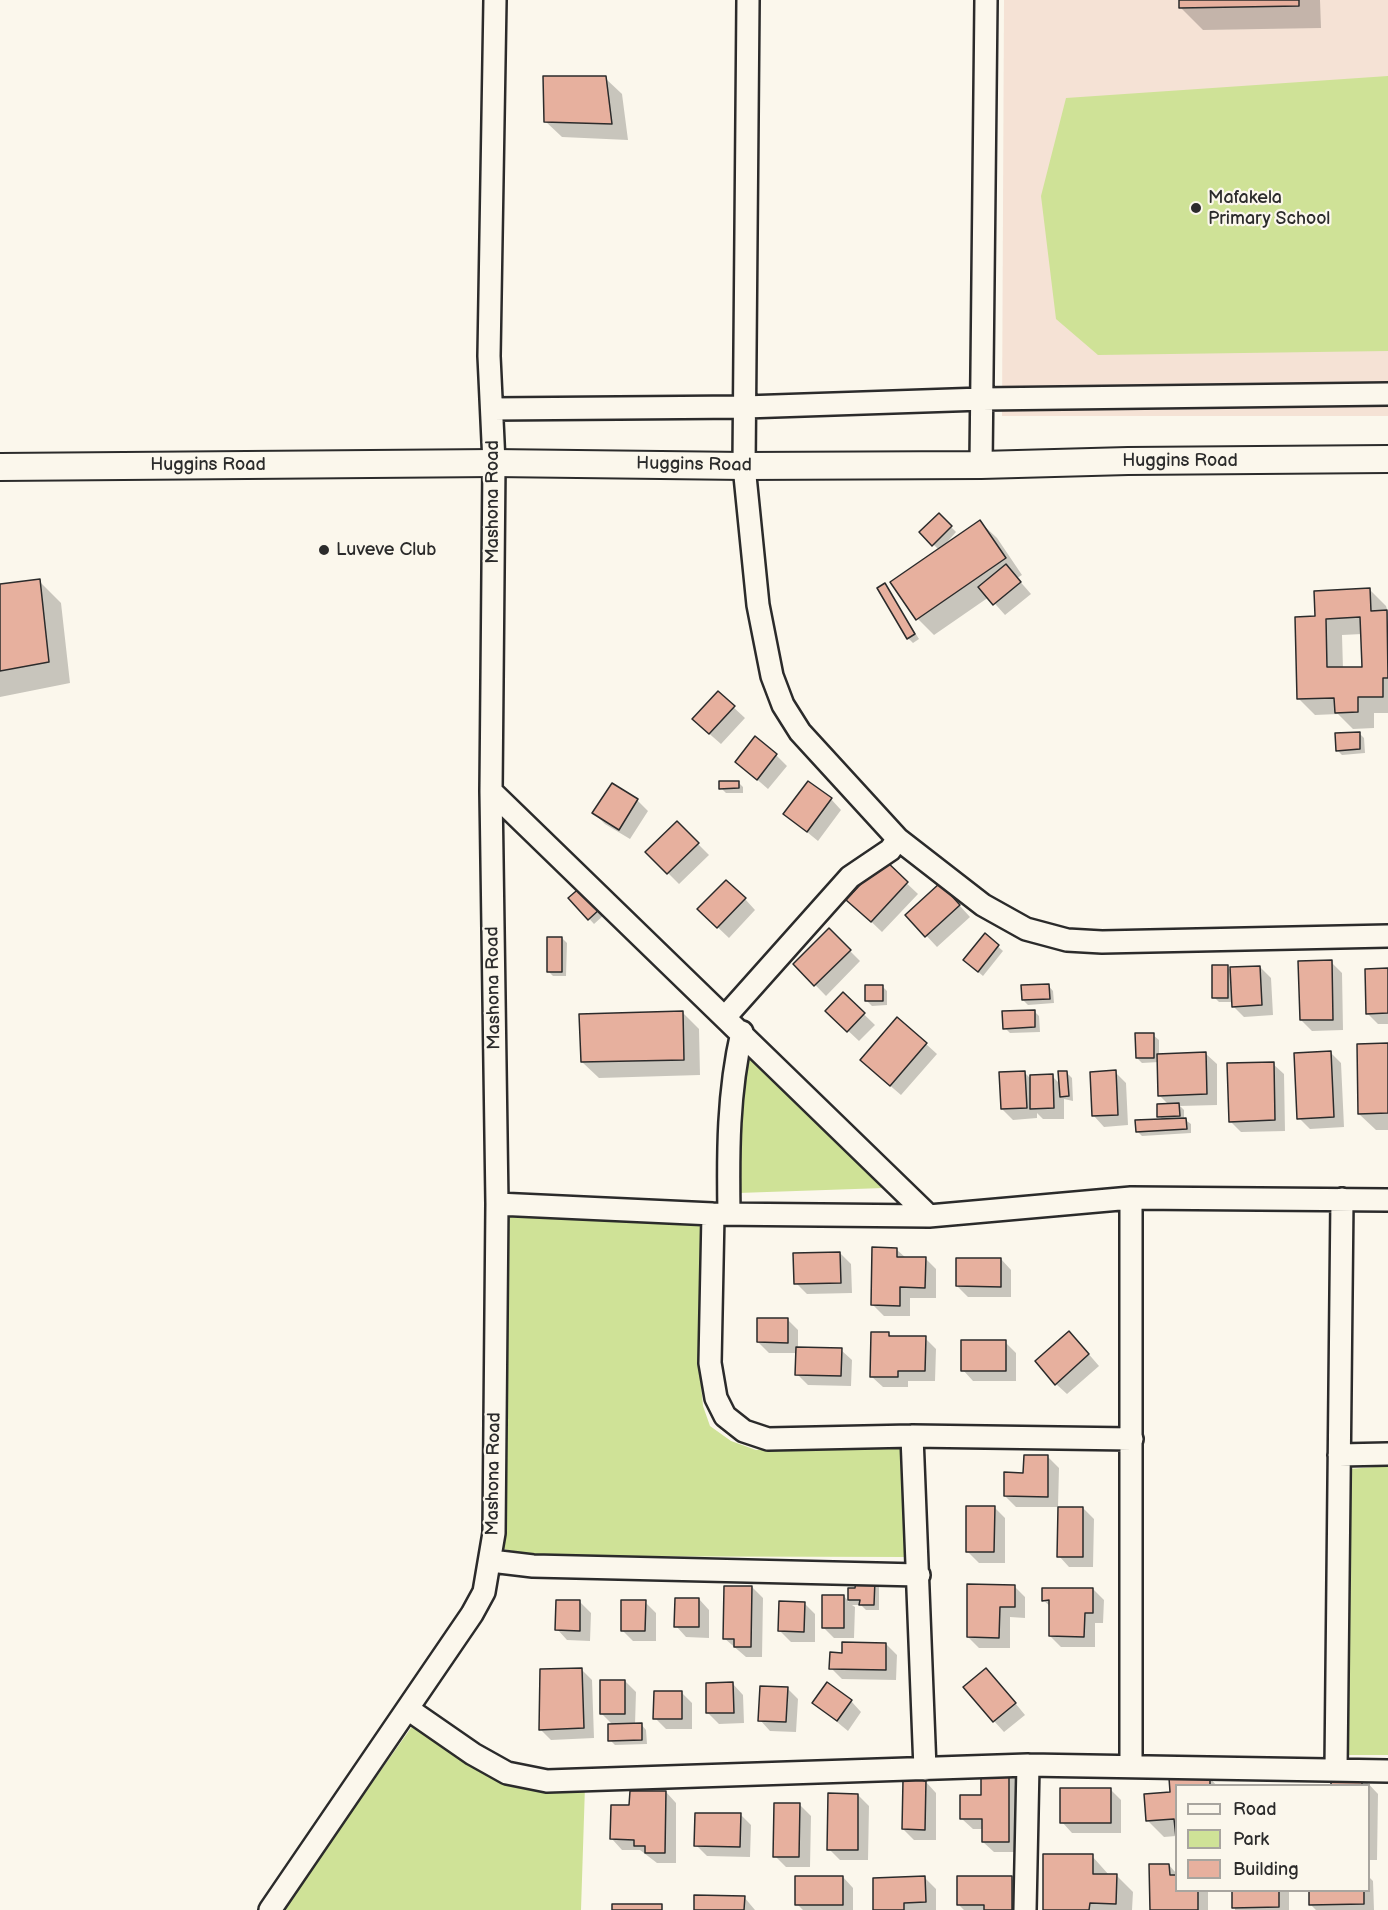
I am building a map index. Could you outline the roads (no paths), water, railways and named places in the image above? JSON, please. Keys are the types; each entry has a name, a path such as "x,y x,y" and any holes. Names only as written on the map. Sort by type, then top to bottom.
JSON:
{"street":[{"name":"Mashona Road","path":"270,1910 472,1614 484,1592 491,1561 494,1533 497,1204 491,790 494,462 489,356 495,0"},
{"path":"748,0 744,466 758,605 772,676 783,705 800,732 898,839 983,905 1026,929 1067,940 1102,942 1388,936"},
{"path":"981,465 986,0"},
{"path":"492,409 745,408 982,399 1388,394"},
{"name":"Huggins Road","path":"0,467 494,462 744,466 981,465 1128,461 1388,459"},
{"path":"491,790 726,1016 929,1216"},
{"path":"726,1016 850,877 890,850 898,839"},
{"path":"742,1032 733,1072 728,1122 710,1363 716,1398 725,1416 744,1431 768,1439 912,1436 1132,1439"},
{"path":"497,1204 721,1214 929,1216 1131,1198 1388,1200"},
{"path":"1131,1198 1131,1766"},
{"path":"1336,1769 1342,1199"},
{"path":"912,1436 925,1769"},
{"path":"1338,1455 1388,1454"},
{"path":"491,1561 533,1566 919,1575"},
{"path":"408,1709 473,1754 507,1773 547,1781 1028,1765 1388,1771"},
{"path":"1025,1910 1028,1765"}],"place":[{"name":"Mafakela Primary School","path":"1196,208"},
{"name":"Luveve Club","path":"324,550"}]}
